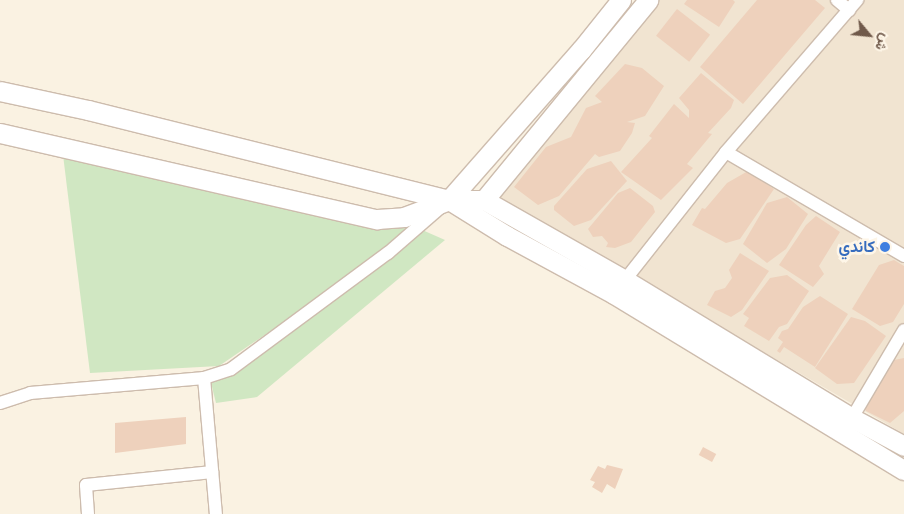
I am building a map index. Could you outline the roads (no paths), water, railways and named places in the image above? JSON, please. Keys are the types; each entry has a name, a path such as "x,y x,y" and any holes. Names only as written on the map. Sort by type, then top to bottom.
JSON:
{"main road":[{"path":"0,133 377,219 404,217 449,200 621,0"},
{"path":"484,200 648,0"},
{"path":"0,91 88,110 449,200 484,200 625,280 852,418 904,446"},
{"path":"449,200 506,236 614,294 904,470"}],"street":[{"path":"837,0 849,10"},
{"path":"625,280 726,152 857,0"},
{"path":"726,152 904,256"},
{"path":"0,403 30,393 204,378 231,369 388,253 449,200"},
{"path":"852,418 904,330"},
{"path":"204,378 216,514"},
{"path":"88,514 86,485 212,472"}],"place":[{"name":"كاندي","path":"885,247"}]}
